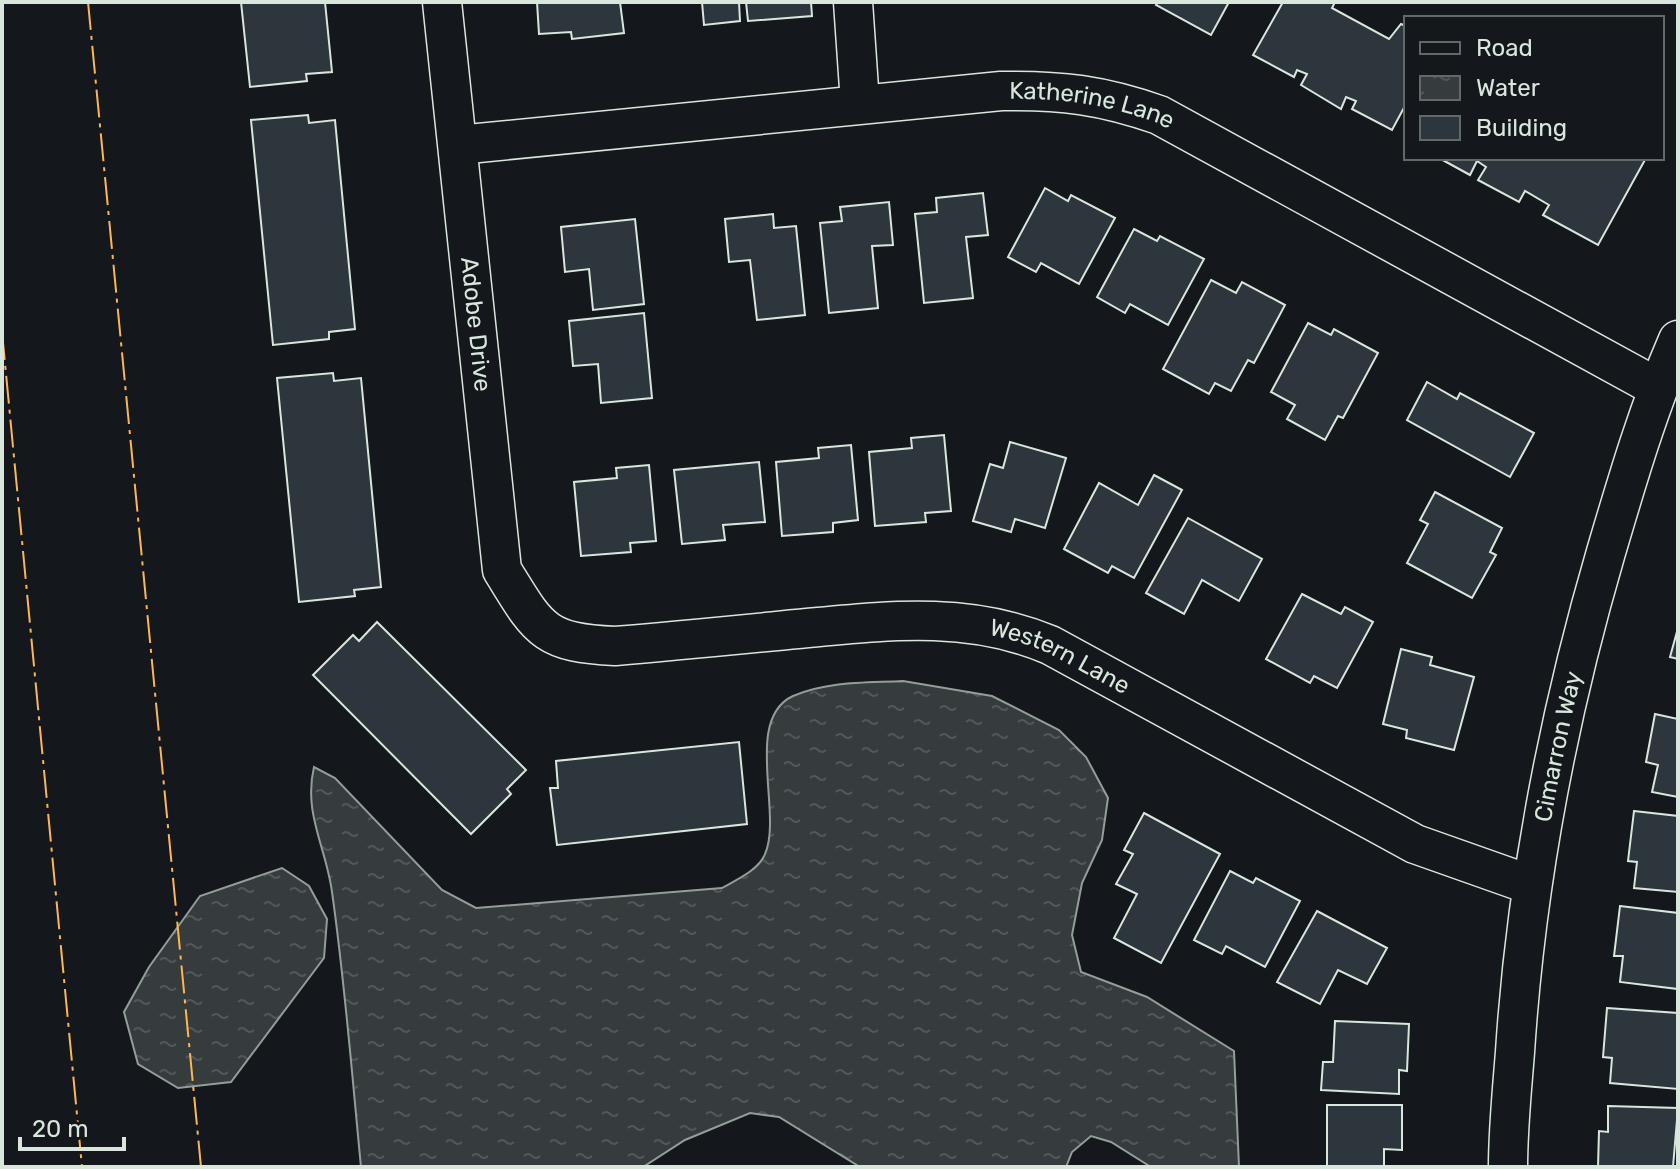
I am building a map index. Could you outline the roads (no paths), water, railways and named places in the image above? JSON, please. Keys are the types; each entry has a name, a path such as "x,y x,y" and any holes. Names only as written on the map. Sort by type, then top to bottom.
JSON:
{"street":[{"name":"Adobe Drive","path":"442,2 502,570 534,621 547,633"},
{"path":"853,2 860,103"},
{"name":"Katherine Lane","path":"458,145 1001,91 1061,90 1110,98 1147,111 1658,388"},
{"name":"Cimarron Way","path":"1508,1167 1518,1000 1531,885 1576,655 1658,388 1678,340"},
{"name":"Western Lane","path":"547,633 576,645 615,646 901,620 955,620 1017,631 1050,645 1415,844 1531,885"}],"water":[{"path":"903,681 992,696 1059,730 1086,757 1108,798 1102,840 1082,883 1072,935 1081,972 1147,997 1234,1051 1239,1167 1151,1167 1111,1142 1091,1136 1072,1152 1066,1167 860,1167 779,1117 750,1113 685,1140 643,1167 361,1167 332,892 311,800 314,767 335,778 442,890 476,908 722,888 752,870 765,854 770,816 767,746 770,725 778,708 793,696 806,691 847,684"},
{"path":"282,868 309,886 327,919 324,958 231,1082 178,1088 138,1064 124,1012 149,967 200,896"}]}
